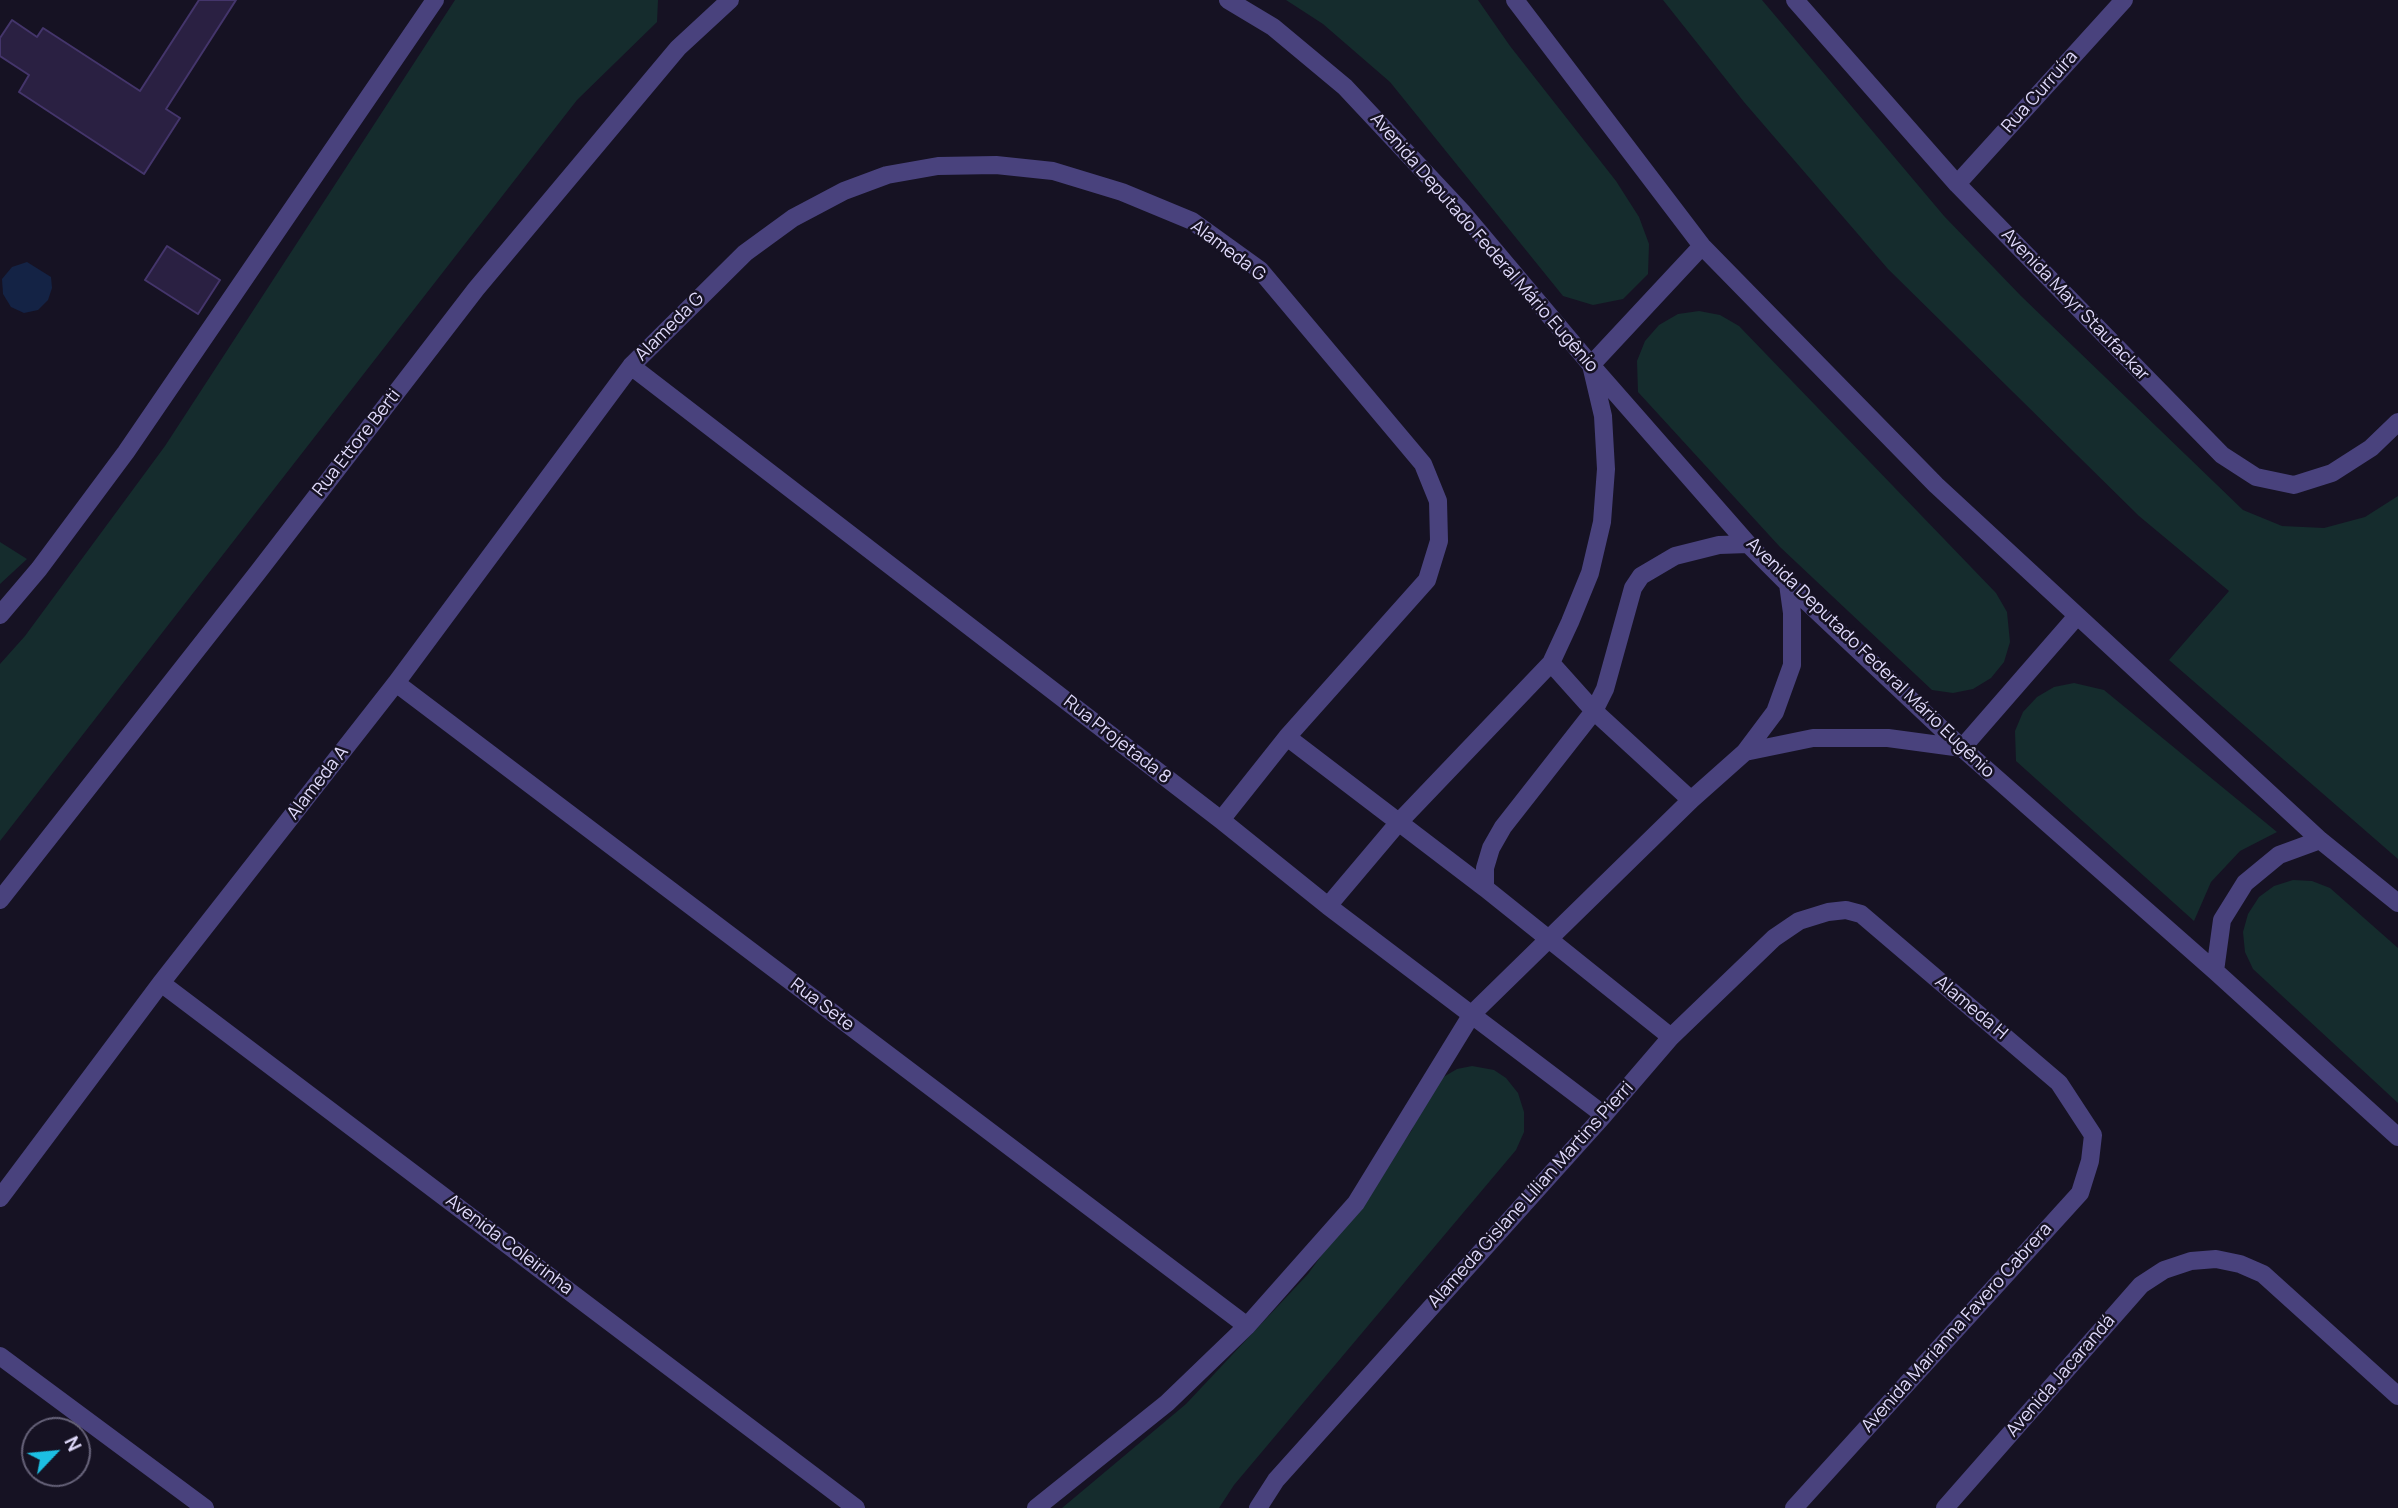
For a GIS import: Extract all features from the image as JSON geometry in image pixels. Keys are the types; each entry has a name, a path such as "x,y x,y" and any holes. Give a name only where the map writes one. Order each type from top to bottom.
{"street":[{"path":"0,615 39,569 126,452 435,0"},
{"name":"Rua Ettore Berti","path":"0,900 476,289 678,48 730,0"},
{"name":"Avenida Deputado Federal Mário Eugênio","path":"1228,0 1273,27 1345,87 1463,213 1591,365 1748,544 1788,584 1962,748 2398,1137"},
{"path":"1515,0 1702,246 1936,485 2320,840 2398,903"},
{"name":"Avenida Mayr Staufackar","path":"1795,0 1957,184 2222,456 2256,477 2294,485 2332,473 2371,448 2398,422"},
{"name":"Rua Curruíra","path":"1957,184 2124,0"},
{"name":"Alameda G","path":"631,366 745,253 793,218 844,191 887,175 938,166 996,165 1053,171 1122,192 1192,222 1260,270 1423,464 1438,501 1439,541 1427,580 1287,737 1221,820"},
{"path":"1328,906 1399,822 1550,663 1590,573 1602,522 1606,469 1603,429 1591,365 1702,246"},
{"name":"Alameda A","path":"0,1198 161,983 396,683 631,366"},
{"name":"Rua Projetada 8","path":"631,366 1221,820 1328,906 1604,1115"},
{"path":"1485,888 1485,868 1490,848 1503,827 1594,711 1605,689 1633,588 1641,576 1675,556 1719,545 1748,544"},
{"path":"1036,1508 1167,1403 1247,1326 1356,1203 1472,1014 1690,800 1745,752 1775,712 1792,665 1792,613 1788,584"},
{"path":"1745,752 1813,738 1888,738 1962,748 2077,616"},
{"path":"1550,663 1594,711 1690,800"},
{"name":"Rua Sete","path":"396,683 1247,1326"},
{"path":"1287,737 1485,888 1671,1037"},
{"path":"2215,971 2222,920 2245,883 2278,855 2320,840"},
{"name":"Alameda H","path":"1828,912 1846,910 1861,914 2059,1083 2093,1135"},
{"name":"Alameda Gislane Lílian Martins Pierri","path":"1258,1508 1276,1480 1671,1037 1774,939 1798,921 1828,912"},
{"name":"Avenida Coleirinha","path":"161,983 856,1508"},
{"name":"Avenida Marianna Favero Cabrera","path":"1794,1508 2080,1193 2090,1161 2093,1135"},
{"name":"Avenida Jacarandá","path":"1945,1508 2141,1285 2164,1270 2191,1261 2216,1259 2240,1264 2263,1274 2398,1396"},
{"path":"0,1356 205,1508"}],"green space":[{"path":"455,0 658,0 657,22 577,100 0,841 0,664 25,636 165,446"},
{"path":"1286,0 1478,0 1510,46 1616,181 1639,217 1649,244 1648,274 1623,299 1593,305 1563,296 1390,82 1323,24"},
{"path":"1663,0 1762,0 1944,216 2021,296 2243,510 2282,526 2324,528 2365,517 2398,496 2398,859 2169,660 2229,591 2139,516 1888,269 1744,102"},
{"path":"1699,311 1720,315 1739,326 1996,593 2007,612 2010,642 2004,662 1991,678 1973,689 1953,693 1932,690 1780,547 1638,392 1637,361 1645,341 1659,325 1678,314"},
{"path":"0,542 27,559 0,584"},
{"path":"2074,683 2104,690 2277,832 2240,851 2211,882 2194,921 2016,761 2015,731 2023,712 2037,697 2054,687"},
{"path":"2293,880 2312,881 2330,888 2398,948 2398,1103 2253,969 2245,952 2243,932 2248,914 2259,897 2274,886"},
{"path":"1472,1066 1494,1070 1506,1078 1518,1093 1524,1112 1524,1132 1516,1150 1234,1485 1219,1508 1062,1508 1186,1404 1308,1274 1412,1130 1419,1107 1440,1079 1457,1069"}],"water":[{"path":"27,262 51,277 52,288 48,300 38,310 24,313 11,307 3,294 2,279 12,267"}],"building":[{"path":"199,0 236,0 166,109 180,118 144,174 19,92 29,75 0,56 0,38 12,20 37,37 43,28 140,91"},
{"path":"167,246 220,280 198,314 145,280"}]}
